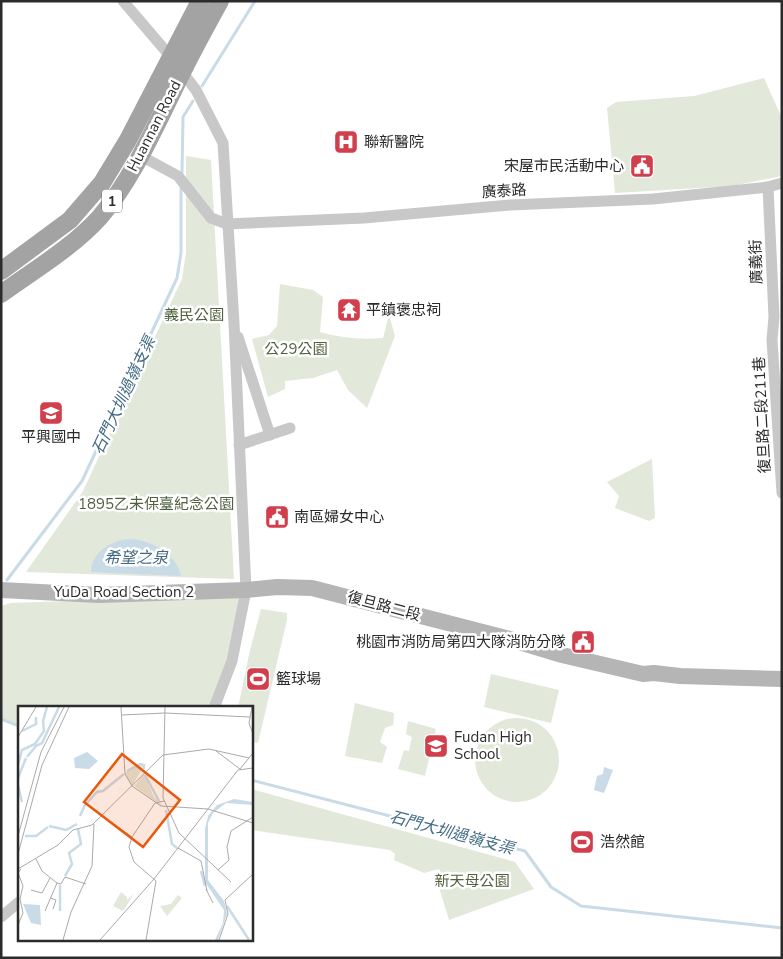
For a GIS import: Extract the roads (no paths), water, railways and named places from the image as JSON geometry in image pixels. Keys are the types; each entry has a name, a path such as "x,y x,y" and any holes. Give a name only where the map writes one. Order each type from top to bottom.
{"main road":[{"name":"Huannan Road","path":"1,271 70,220 97,188 128,140 200,1"},
{"name":"Huannan Road","path":"1,294 68,246 99,218 122,189 141,156 182,72 220,1"}],"street":[{"path":"123,1 196,90 223,143 234,324 246,590 232,661 215,706"},
{"path":"141,156 178,176 211,218 227,224"},
{"name":"廣泰路","path":"227,224 364,218 510,205 653,199 782,184"},
{"name":"廣義街","path":"768,187 774,317 772,336"},
{"path":"234,324 270,434"},
{"name":"復旦路二段211巷","path":"772,336 782,493"},
{"path":"239,445 290,428"},
{"name":"復旦路二段","path":"246,590 277,587 312,588 506,638 562,655 643,674 782,679"},
{"name":"YuDa Road Section 2","path":"1,590 99,595 246,590"},
{"path":"1,917 18,903"}],"water":[{"name":"希望之泉","path":"131,539 155,546 169,555 181,576 91,572 95,558 104,548 117,541"},
{"path":"604,767 613,770 604,793 594,790 597,776 603,774"}],"waterway":[{"name":"石門大圳過嶺支渠","path":"202,86 255,1"},
{"name":"石門大圳過嶺支渠","path":"182,173 183,117 193,101"},
{"name":"石門大圳過嶺支渠","path":"7,580 82,481 177,278 181,253 181,188"},
{"name":"石門大圳過嶺支渠","path":"1,719 18,726"},
{"name":"石門大圳過嶺支渠","path":"252,780 525,851 551,887 581,906 782,928"}],"place":[{"name":"聯新醫院","path":"346,142"},
{"name":"宋屋市民活動中心","path":"642,166"},
{"name":"平鎮褒忠祠","path":"349,310"},
{"name":"平興國中","path":"51,413"},
{"name":"南區婦女中心","path":"277,517"},
{"name":"桃園市消防局第四大隊消防分隊","path":"583,642"},
{"name":"籃球場","path":"258,679"},
{"name":"Fudan High School","path":"436,746"},
{"name":"浩然館","path":"582,842"}],"park label":[{"name":"義民公園","path":"194,315"},
{"name":"公29公園","path":"296,349"},
{"name":"1895乙未保臺紀念公園","path":"156,504"},
{"name":"新天母公園","path":"472,881"}]}
